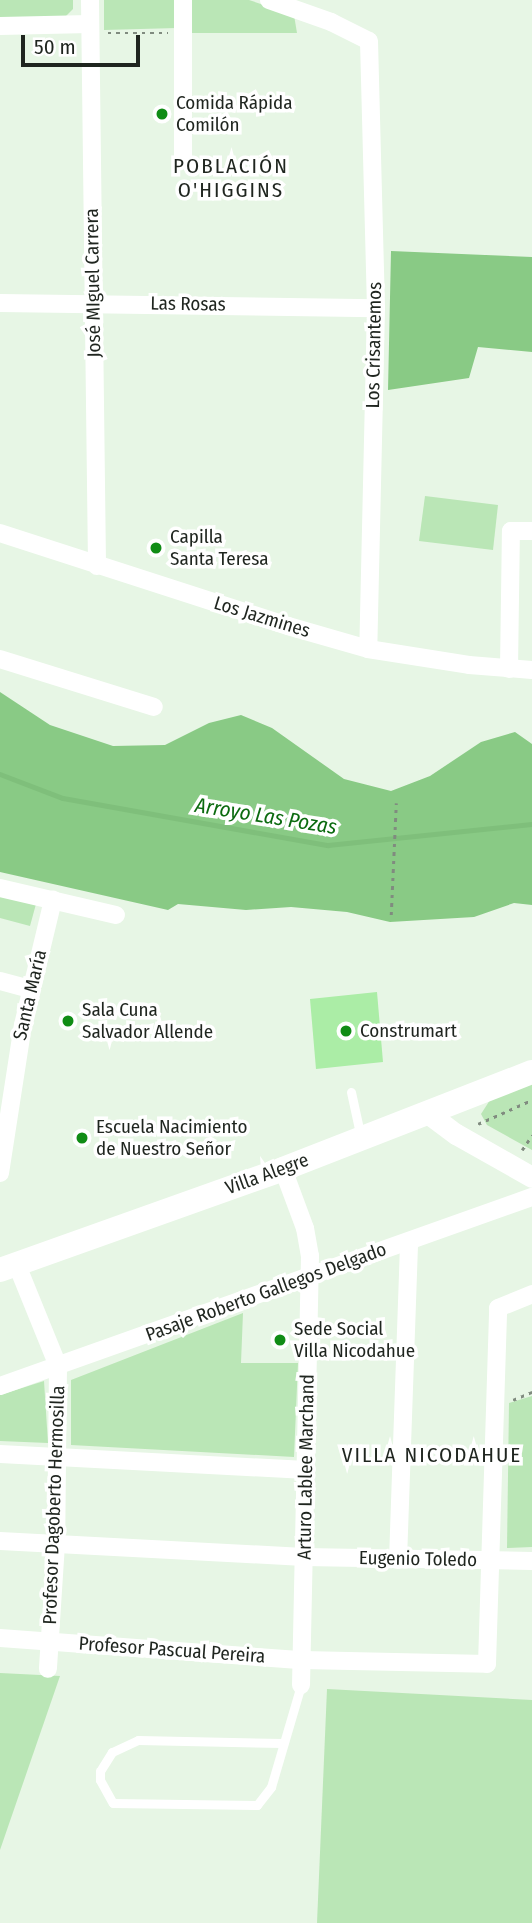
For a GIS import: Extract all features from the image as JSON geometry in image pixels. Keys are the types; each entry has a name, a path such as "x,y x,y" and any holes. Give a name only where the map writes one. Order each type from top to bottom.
{"main road":[{"name":"Villa Alegre","path":"9,1267 362,1140 532,1072"}],"street":[{"name":"José MIguel Carrera","path":"90,0 97,566"},
{"path":"183,0 183,160"},
{"name":"Los Crisantemos","path":"269,0 331,22 369,41 376,308 368,649"},
{"path":"0,26 91,28"},
{"name":"Las Rosas","path":"0,303 93,302 376,308"},
{"path":"509,669 511,531 532,531"},
{"name":"Los Jazmines","path":"0,533 97,566 368,649 532,670"},
{"path":"0,659 154,707"},
{"path":"0,888 116,915"},
{"name":"Santa María","path":"1,1165 8,1056 30,989 53,900"},
{"path":"0,981 30,989"},
{"path":"429,1114 456,1134 532,1177"},
{"name":"Arturo Lablee Marchand","path":"283,1169 305,1228 310,1256 301,1685"},
{"name":"Pasaje Roberto Gallegos Delgado","path":"0,1386 532,1197"},
{"path":"398,1560 409,1242"},
{"name":"Profesor Dagoberto Hermosilla","path":"9,1267 58,1366 56,1544 48,1669"},
{"path":"491,1560 498,1308 532,1294"},
{"path":"0,1454 307,1470"},
{"name":"Eugenio Toledo","path":"0,1541 304,1557 532,1561"},
{"name":"Profesor Pascual Pereira","path":"0,1638 302,1660 487,1664 491,1560"}],"lane":[{"path":"351,1092 362,1140"},
{"path":"282,1743 138,1741 112,1752 100,1771 100,1780 113,1803 257,1805 271,1787 301,1685"}],"path":[{"path":"91,28 183,33"},
{"path":"391,915 396,803"},
{"path":"456,1134 532,1100"},
{"path":"495,1407 532,1392"}],"green space":[{"path":"0,0 73,0 73,9 63,19 0,21"},
{"path":"104,0 177,0 177,28 104,30"},
{"path":"191,0 249,0 294,15 297,33 191,33"},
{"path":"391,251 532,257 532,352 478,347 469,378 388,390"},
{"path":"425,496 498,505 493,550 419,541"},
{"path":"0,692 50,725 113,746 165,745 209,723 241,715 272,728 344,779 391,791 430,776 481,742 515,732 532,744 532,905 514,903 474,917 390,922 347,912 291,907 246,910 178,904 168,910 0,872"},
{"path":"0,895 36,904 30,926 0,918"},
{"path":"532,1083 532,1150 487,1125 481,1114 490,1100"},
{"path":"243,1313 241,1363 298,1363 294,1457 71,1445 71,1380"},
{"path":"44,1381 48,1443 0,1441 0,1395"},
{"path":"532,1396 532,1547 507,1548 509,1403"},
{"path":"0,1673 60,1676 0,1850"},
{"path":"327,1689 532,1700 532,1923 317,1923"}],"building":[{"name":"Construmart","path":"377,992 383,1062 316,1069 310,999"}],"waterway":[{"name":"Arroyo Las Pozas","path":"0,774 63,798 328,845 532,824"}],"place":[{"name":"Comida Rápida Comilón","path":"162,114"},
{"name":"Capilla Santa Teresa","path":"156,548"},
{"name":"Sala Cuna Salvador Allende","path":"68,1021"},
{"name":"Construmart","path":"346,1031"},
{"name":"Escuela Nacimiento de Nuestro Señor","path":"82,1138"},
{"name":"Sede Social Villa Nicodahue","path":"280,1340"}],"district":[{"name":"POBLACIÓN O'HIGGINS","path":"231,178"},
{"name":"VILLA NICODAHUE","path":"432,1455"}]}
